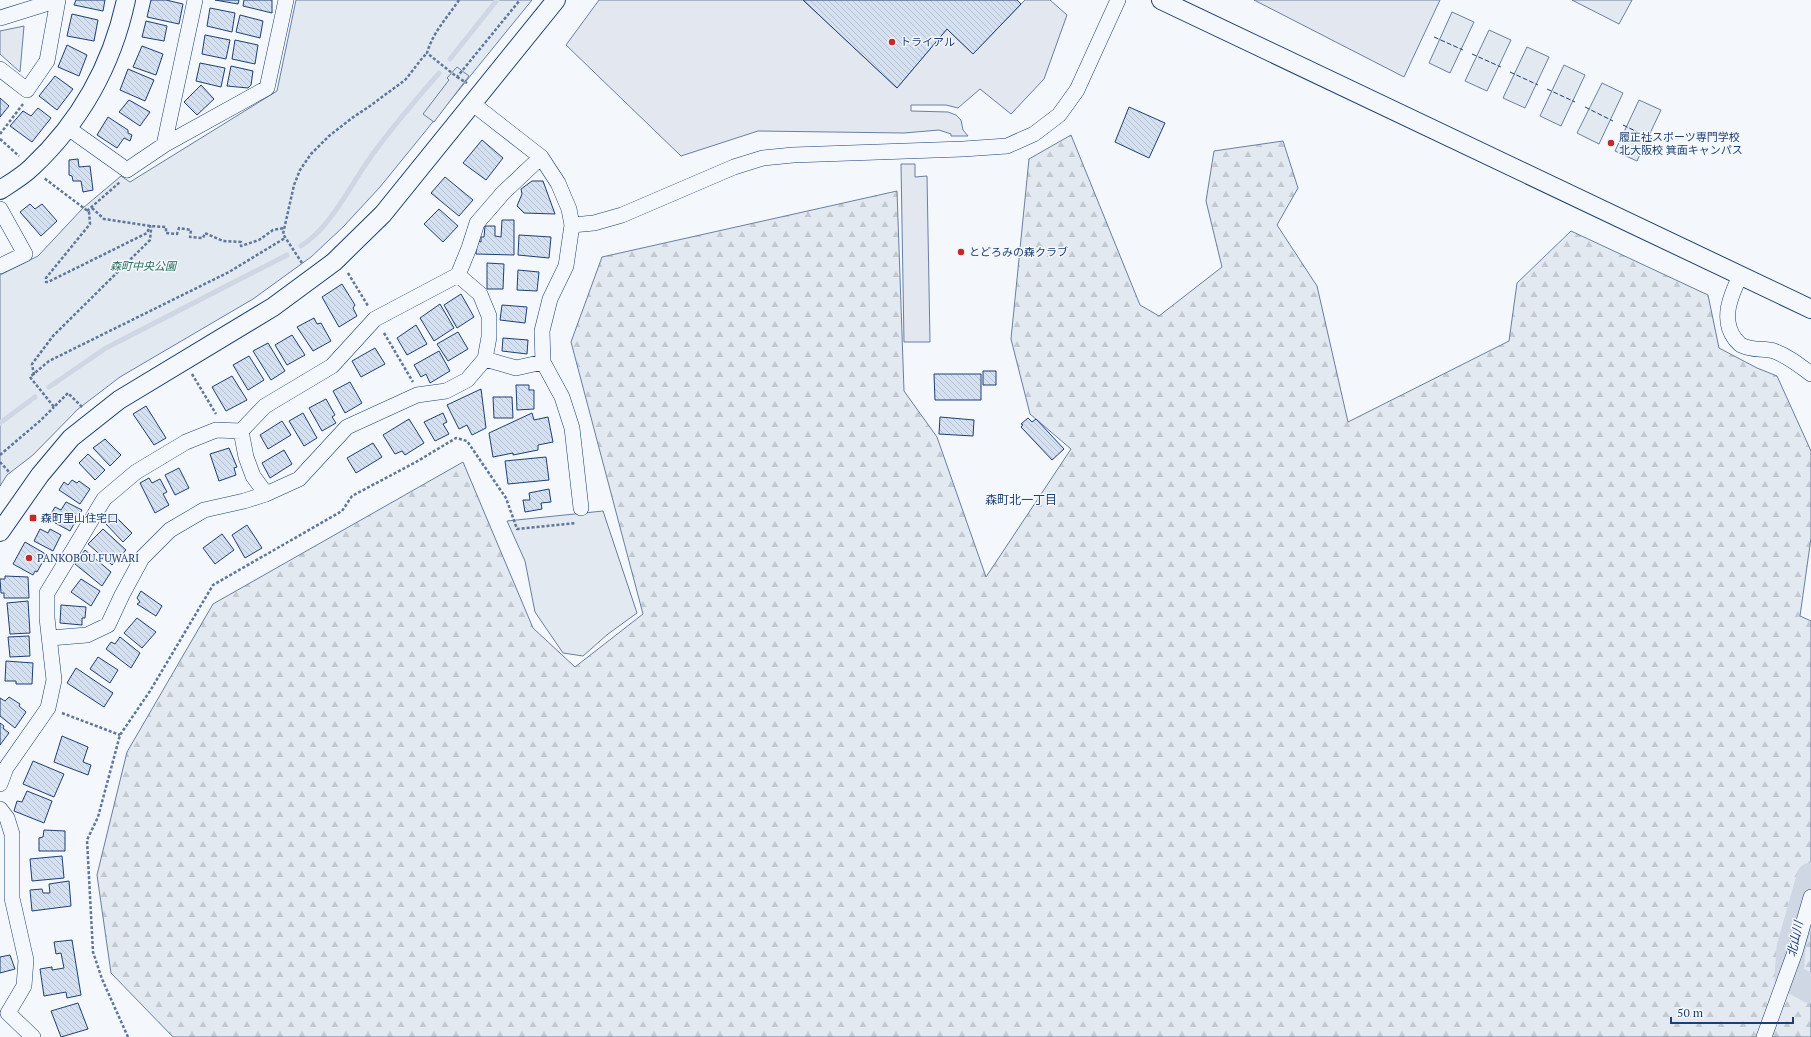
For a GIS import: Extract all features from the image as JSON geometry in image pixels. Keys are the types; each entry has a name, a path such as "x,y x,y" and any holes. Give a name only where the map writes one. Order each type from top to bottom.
{"street":[{"path":"0,18 58,0 47,61 27,90 0,69"},
{"path":"0,190 32,168 68,128 87,100 112,51 126,0"},
{"path":"164,145 195,0"},
{"path":"68,128 127,170 164,145 267,88 286,0"},
{"path":"0,532 40,475 71,438 119,400 273,307 334,262 383,214 556,0"},
{"path":"572,225 594,223 622,215 734,167 764,158 793,155 1007,146 1034,134 1059,115 1077,90 1118,0"},
{"path":"1161,0 1811,309"},
{"path":"473,104 541,157 558,183 569,209 572,225 566,266 550,300 542,331 543,362 562,397 572,428 581,508"},
{"path":"0,784 6,768 24,744 48,707 54,680 47,618 47,593 104,499 136,472 186,442 216,430 241,431 265,406 332,366 375,319 458,275 477,223 503,193 541,157"},
{"path":"0,209 25,254 0,266"},
{"path":"50,638 87,635 108,625 142,558 170,530 204,510 244,501 266,494 299,478 347,427 417,395 446,391 467,380 485,359 489,337 489,316 480,294 458,275"},
{"path":"1740,276 1731,295 1727,314 1730,332 1740,345 1756,350 1773,350 1787,357 1811,374"},
{"path":"485,359 516,368 543,362"},
{"path":"241,431 246,457 253,476 266,494"},
{"path":"0,809 7,818 12,834 12,898 26,960 24,986 4,1010 33,1037"},
{"path":"1764,1037 1795,952 1811,897"}],"path":[{"path":"302,263 282,234 294,185 300,170 311,154 329,136 405,80 427,53 439,26 459,0"},
{"path":"457,77 520,0"},
{"path":"427,53 470,86"},
{"path":"0,134 25,101 27,90"},
{"path":"0,139 32,168 88,211 90,224 46,278 46,282 147,233 150,226"},
{"path":"88,211 125,178"},
{"path":"92,208 104,219 166,227 166,233 177,234 179,228 191,230 190,237 203,238 205,233 222,241 241,242 241,246 259,240 273,230 284,228"},
{"path":"34,375 32,364 53,336 150,240 150,226"},
{"path":"54,406 30,377 49,360 229,272 285,238"},
{"path":"190,371 225,430"},
{"path":"0,455 41,420 68,393 82,407"},
{"path":"128,1037 102,979 93,952 87,840 98,817 120,735 154,684 213,585 342,511 352,496 416,462 456,438 467,441 502,492 506,498 517,529 583,522 581,508"},
{"path":"0,462 10,473"},
{"path":"48,707 120,735"}],"green space":[{"name":"森町中央公園","path":"296,0 532,0 380,187 343,227 311,257 253,299 120,377 78,409 33,455 7,475 0,486 0,275 38,256 83,208 121,176 130,182 277,91"},
{"path":"1572,0 1632,0 1619,24"},
{"path":"1452,12 1474,22 1450,73 1429,63"},
{"path":"1489,30 1511,40 1487,91 1465,81"},
{"path":"1527,47 1549,57 1525,108 1503,98"},
{"path":"1564,65 1585,75 1561,126 1540,116"},
{"path":"1602,83 1623,93 1599,144 1577,133"},
{"path":"1639,100 1661,110 1637,161 1615,151"},
{"path":"1071,135 1140,305 1159,316 1222,267 1206,201 1214,151 1283,141 1298,188 1277,225 1317,286 1348,422 1509,341 1517,283 1571,231 1708,295 1719,348 1757,368 1777,376 1811,451 1811,538 1800,616 1811,621 1811,1037 173,1037 111,973 97,875 127,752 213,604 463,462 533,628 575,667 643,614 571,342 602,257 897,191 904,391 937,437 986,577 1071,449 1030,414 1011,339 1029,159"},
{"path":"603,511 637,613 608,634 583,656 563,653 535,612 525,561 507,521"}],"shaded area":[{"path":"599,0 803,0 897,88 947,29 973,54 1025,0 1050,0 1067,15 1044,79 1011,114 980,89 958,108 946,105 911,105 911,111 948,112 956,115 961,120 963,130 968,136 951,136 951,134 939,130 904,133 758,131 681,156 566,45"},
{"path":"1254,0 1440,0 1404,77"},
{"path":"24,26 20,72 0,54 0,31"},
{"path":"457,67 469,76 434,122 423,114 449,80 447,78"},
{"path":"901,164 915,164 915,177 927,176 930,342 904,342"}],"building":[{"path":"76,0 105,0 103,11 74,5"},
{"path":"151,0 166,0 183,4 179,24 147,17"},
{"path":"215,0 239,0 238,4"},
{"path":"244,0 272,0 272,13 243,6"},
{"name":"トライアル","path":"803,0 1017,0 1021,4 973,54 947,29 897,88"},
{"path":"210,8 235,13 232,32 207,26"},
{"path":"72,14 98,20 94,41 67,36"},
{"path":"240,15 263,21 260,38 236,32"},
{"path":"146,21 167,26 164,41 142,37"},
{"path":"205,35 230,40 226,59 202,54"},
{"path":"235,40 258,45 255,64 232,59"},
{"path":"67,45 87,55 79,76 58,67"},
{"path":"142,46 163,54 156,75 133,67"},
{"path":"200,63 225,68 221,87 196,81"},
{"path":"231,66 253,71 251,85 248,88 227,86"},
{"path":"128,69 154,80 145,101 120,90"},
{"path":"55,76 73,89 57,110 39,96"},
{"path":"201,85 214,99 197,115 184,102"},
{"path":"0,98 9,106 0,117"},
{"path":"129,100 150,112 140,126 119,112"},
{"path":"1129,107 1165,123 1149,158 1115,142"},
{"path":"38,108 51,118 32,142 10,126 23,111 31,116"},
{"path":"108,117 128,130 128,133 132,135 130,141 124,138 117,148 97,135"},
{"path":"482,140 503,158 486,180 463,163"},
{"path":"78,159 79,167 90,166 93,190 83,192 81,181 73,181 72,176 69,175 69,160"},
{"path":"445,177 473,200 459,216 431,193"},
{"path":"532,181 543,181 555,214 524,213 517,206 522,194 521,189"},
{"path":"30,204 35,209 42,204 57,221 41,236 20,212"},
{"path":"439,209 458,226 443,242 424,224"},
{"path":"502,220 514,220 514,255 476,254 477,241 481,242 481,237 484,237 485,226 495,226 495,236 501,237"},
{"path":"519,235 551,237 549,258 518,255"},
{"path":"487,263 504,264 503,289 487,289"},
{"path":"518,270 539,272 537,291 517,290"},
{"path":"342,284 355,305 353,308 357,316 339,327 322,297"},
{"path":"461,294 474,317 457,328 444,305"},
{"path":"440,304 454,328 434,341 420,318"},
{"path":"502,305 527,307 525,323 500,320"},
{"path":"314,318 317,324 321,323 331,341 313,351 297,327"},
{"path":"416,325 427,344 407,355 397,338"},
{"path":"458,332 468,349 448,361 437,344"},
{"path":"292,335 305,355 287,365 275,345"},
{"path":"503,338 528,340 527,354 502,351"},
{"path":"268,343 285,371 271,380 253,351"},
{"path":"375,348 385,364 361,377 352,361"},
{"path":"439,351 450,371 430,383 426,374 421,377 414,365"},
{"path":"249,356 264,380 248,390 233,365"},
{"path":"983,371 996,371 996,385 983,385"},
{"path":"934,374 981,374 981,400 935,400"},
{"path":"232,376 247,400 226,411 212,387"},
{"path":"350,382 362,403 345,413 333,391"},
{"path":"516,385 529,385 529,390 534,390 534,409 517,410"},
{"path":"481,389 486,428 472,435 467,425 459,429 447,405"},
{"path":"493,397 512,397 513,418 494,418"},
{"path":"326,399 335,415 332,417 336,423 322,431 309,408"},
{"path":"146,406 166,438 154,445 133,414"},
{"path":"303,413 317,438 304,446 289,421"},
{"path":"443,413 447,422 443,424 449,434 435,441 424,422"},
{"path":"532,413 534,420 548,417 553,442 538,445 538,450 493,457 489,433"},
{"path":"940,417 974,420 973,436 939,434"},
{"path":"1028,418 1032,422 1036,419 1064,449 1052,460 1021,427 1023,425 1021,424"},
{"path":"409,419 424,443 405,455 402,451 395,454 383,435"},
{"path":"282,421 291,435 268,449 260,435"},
{"path":"105,439 121,455 110,466 93,448"},
{"path":"373,443 382,457 356,473 347,458"},
{"path":"229,448 237,467 234,468 236,475 219,481 210,454"},
{"path":"284,450 292,464 270,478 262,463"},
{"path":"88,454 105,470 95,480 79,463"},
{"path":"546,457 549,480 508,484 505,461"},
{"path":"179,468 189,488 175,495 165,475"},
{"path":"149,478 152,483 160,479 167,492 163,494 169,505 155,513 140,483"},
{"path":"72,480 77,483 79,481 90,489 80,504 59,490 64,482 68,485"},
{"path":"549,489 551,502 541,503 542,509 525,512 523,500 530,500 529,493"},
{"path":"66,502 82,510 70,531 48,519 55,507 61,510"},
{"path":"113,514 132,533 123,542 105,523"},
{"path":"247,525 262,548 245,558 232,535"},
{"path":"40,529 48,533 50,529 61,535 53,551 34,541"},
{"path":"103,529 126,550 112,565 88,544"},
{"path":"222,534 234,550 215,564 203,548"},
{"path":"25,542 44,553 46,556 37,572 35,571 33,575 13,564"},
{"path":"85,550 111,572 102,586 75,564"},
{"path":"5,576 28,577 29,598 4,598 4,593 1,593 0,579 5,579"},
{"path":"81,579 100,591 91,606 71,592"},
{"path":"141,591 162,606 156,616 137,604 140,602 137,598"},
{"path":"28,601 30,633 10,634 7,603"},
{"path":"61,605 86,607 85,618 82,618 82,625 60,623"},
{"path":"137,618 156,632 142,648 124,633"},
{"path":"29,636 30,656 10,657 8,637"},
{"path":"120,637 140,653 131,668 106,649 111,642 115,644"},
{"path":"98,657 118,670 110,683 90,669"},
{"path":"6,661 33,663 32,684 16,684 16,681 5,681"},
{"path":"76,668 113,693 104,707 67,683"},
{"path":"9,697 20,704 19,706 26,712 15,728 0,716 0,698 5,701"},
{"path":"0,723 9,733 0,745"},
{"path":"62,736 88,747 83,762 91,765 88,775 54,762"},
{"path":"33,761 64,774 54,797 23,784"},
{"path":"27,791 52,801 44,823 14,811 17,801 22,802"},
{"path":"44,830 65,831 65,851 39,851 39,838 43,837"},
{"path":"62,856 64,878 32,881 30,859"},
{"path":"69,881 71,906 32,911 30,890 42,889 43,893 50,893 49,884"},
{"path":"72,940 81,995 67,998 66,992 44,996 40,969 52,967 52,970 64,968 61,953 56,954 54,942"},
{"path":"10,955 15,969 0,973 0,957"},
{"path":"78,1003 88,1029 61,1037 51,1011"}],"waterway":[{"path":"450,59 497,0"},
{"path":"301,246 312,238 331,217 378,147 439,73"},
{"path":"49,387 106,348 287,255"},
{"path":"0,423 35,397"},
{"name":"北山川","path":"1811,877 1791,948 1789,977 1811,989"}],"fence":[{"path":"1434,37 1463,50"},
{"path":"1472,54 1501,67"},
{"path":"1510,72 1538,85"},
{"path":"1547,89 1575,102"},
{"path":"1585,107 1613,121"},
{"path":"1623,125 1652,139"}],"place":[{"name":"トライアル","path":"892,42"},
{"name":"履正社スポーツ専門学校 北大阪校 箕面キャンパス","path":"1611,143"},
{"name":"とどろみの森クラブ","path":"961,252"},
{"name":"森町里山住宅口","path":"33,518"},
{"name":"PANKOBOU FUWARI","path":"29,558"}],"district":[{"name":"森町北一丁目","path":"1021,500"}]}
